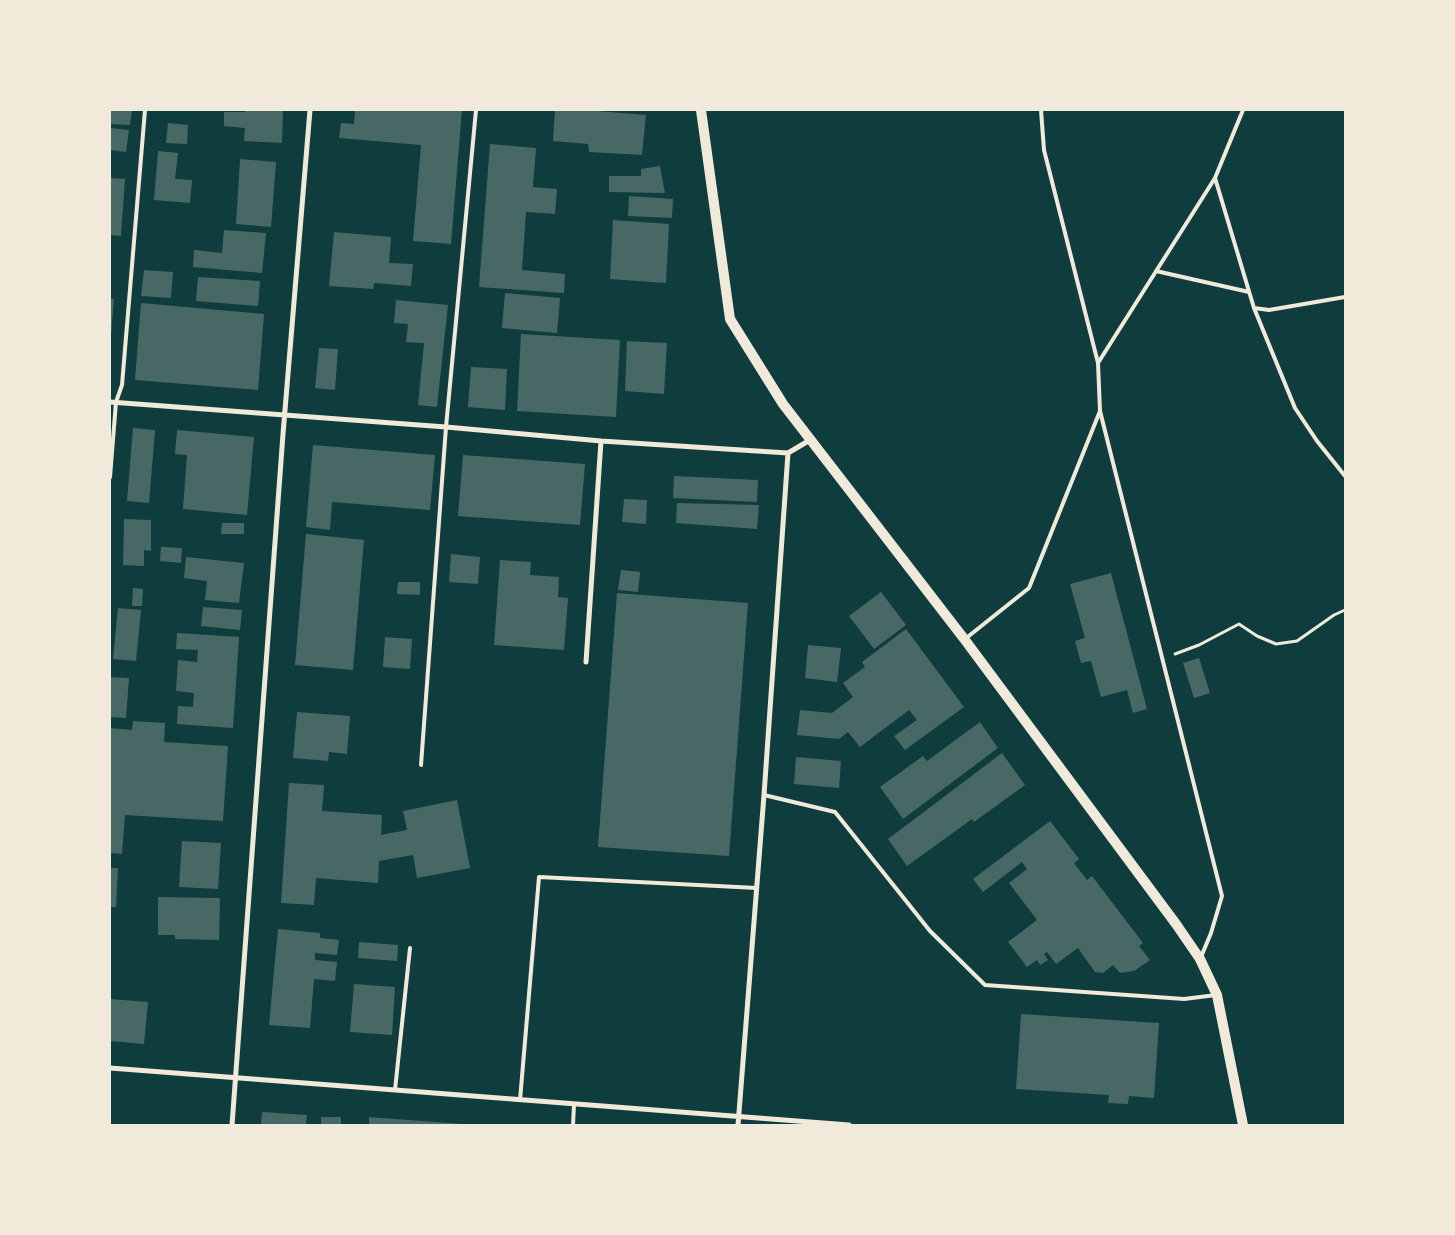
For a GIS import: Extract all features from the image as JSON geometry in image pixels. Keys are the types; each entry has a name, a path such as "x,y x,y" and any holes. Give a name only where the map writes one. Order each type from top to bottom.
{"main road":[{"path":"701,110 730,319 783,404 965,640 1200,959 1217,995 1243,1125"}],"street":[{"path":"232,1125 234,1078 310,110"},
{"path":"110,402 446,427 601,442 788,453 810,440"},
{"path":"586,662 601,442"},
{"path":"738,1125 788,453"},
{"path":"110,1068 849,1125"}],"lane":[{"path":"110,477 116,402 122,385 145,110"},
{"path":"421,765 446,427 476,110"},
{"path":"1041,110 1044,150 1098,363 1100,411 1222,896 1212,933 1200,959"},
{"path":"1098,363 1215,178 1243,110"},
{"path":"1215,178 1248,292 1295,408 1317,441 1345,476"},
{"path":"1156,271 1248,292"},
{"path":"1254,308 1269,310 1345,296"},
{"path":"965,640 1029,588 1100,411"},
{"path":"764,795 835,812 930,931 985,985 1184,999 1217,995"},
{"path":"520,1100 539,877 757,888"},
{"path":"395,1090 410,948"},
{"path":"573,1125 574,1105"}],"path":[{"path":"1162,659 1199,645 1239,624 1257,636 1276,644 1297,641 1334,615 1345,610"}],"building":[{"path":"110,110 132,110 130,125 110,124"},
{"path":"245,110 283,110 282,143 244,141 245,128 224,126 224,112 245,112"},
{"path":"355,110 462,110 451,244 413,241 421,145 339,138 341,123 354,124"},
{"path":"555,110 585,110 646,115 642,155 589,152 588,144 553,141"},
{"path":"168,123 188,125 187,144 166,143"},
{"path":"110,128 129,130 126,152 110,150"},
{"path":"490,144 536,148 533,187 557,189 555,214 526,212 522,270 565,274 564,293 479,287"},
{"path":"158,151 178,153 175,179 192,180 190,203 154,200"},
{"path":"240,159 276,162 271,227 236,224"},
{"path":"660,166 665,193 609,192 609,176 641,176 641,169"},
{"path":"110,178 125,179 121,236 110,235"},
{"path":"629,196 673,199 672,218 628,216"},
{"path":"613,220 669,224 666,283 610,279"},
{"path":"224,230 266,233 262,273 193,267 194,250 222,253"},
{"path":"334,232 391,237 389,263 413,264 411,286 374,283 373,289 329,286"},
{"path":"144,270 173,272 171,298 141,296"},
{"path":"198,277 260,281 258,306 196,301"},
{"path":"505,293 560,298 557,333 502,328"},
{"path":"110,299 114,299 111,335 110,335"},
{"path":"396,300 448,305 437,407 418,405 424,343 406,342 408,324 394,323"},
{"path":"141,303 264,314 258,390 135,380"},
{"path":"521,334 620,340 616,417 517,411"},
{"path":"627,341 667,343 664,394 625,391"},
{"path":"319,348 338,349 335,390 315,388"},
{"path":"471,367 507,369 505,410 468,407"},
{"path":"133,428 155,430 149,503 127,501"},
{"path":"177,430 254,437 247,515 183,509 187,455 175,454"},
{"path":"313,445 435,455 430,510 332,502 330,530 306,527"},
{"path":"463,455 585,464 580,525 458,516"},
{"path":"674,476 758,480 757,502 673,498"},
{"path":"624,499 647,500 646,524 622,522"},
{"path":"677,503 759,505 757,529 676,523"},
{"path":"124,519 151,520 151,551 144,550 144,566 123,565"},
{"path":"222,523 244,523 244,534 221,534"},
{"path":"306,534 364,540 353,670 295,665"},
{"path":"161,547 182,548 181,563 160,561"},
{"path":"451,554 480,557 478,584 449,582"},
{"path":"186,557 244,563 239,603 205,600 207,581 184,578"},
{"path":"500,560 531,562 530,575 559,577 558,597 568,598 564,650 494,645"},
{"path":"621,570 640,572 638,592 618,590"},
{"path":"1111,573 1147,709 1133,713 1127,690 1101,697 1091,661 1081,663 1075,641 1085,638 1070,584"},
{"path":"398,582 420,582 420,595 397,594"},
{"path":"133,588 143,589 142,606 132,606"},
{"path":"881,592 906,625 874,649 849,616"},
{"path":"617,593 748,603 729,856 598,847"},
{"path":"203,607 242,610 240,630 201,626"},
{"path":"118,608 141,610 136,661 113,659"},
{"path":"906,629 964,707 905,750 894,736 917,720 909,710 860,747 848,732 839,739 797,735 800,710 832,713 853,697 843,683 865,667 862,662"},
{"path":"177,633 239,637 233,728 177,724 178,706 193,707 194,693 176,691 178,660 197,662 198,650 176,649"},
{"path":"385,637 412,639 410,669 383,667"},
{"path":"808,645 841,648 837,682 805,678"},
{"path":"1199,658 1210,693 1194,698 1183,663"},
{"path":"110,677 129,678 126,718 110,717"},
{"path":"297,712 350,716 347,754 329,752 328,761 293,758"},
{"path":"133,721 165,723 164,742 228,746 223,821 125,815 122,854 110,853 110,728 132,730"},
{"path":"980,722 998,748 903,819 880,787 923,756 927,761"},
{"path":"1002,753 1025,785 974,822 972,819 907,866 888,839"},
{"path":"796,757 841,761 839,788 794,784"},
{"path":"289,783 324,785 322,811 382,815 381,835 407,830 403,811 457,800 470,868 417,878 413,855 379,861 378,883 316,878 314,905 281,903"},
{"path":"1050,821 1079,859 1074,863 1087,880 1092,876 1143,943 1139,946 1150,960 1134,971 1120,973 1113,965 1103,973 1095,972 1078,948 1056,964 1047,952 1044,954 1048,960 1040,965 1037,960 1027,967 1008,942 1037,920 1009,883 1027,869 1022,862 983,892 973,879"},
{"path":"182,841 221,843 218,889 179,887"},
{"path":"110,868 118,868 116,907 110,907"},
{"path":"158,897 220,898 219,940 175,939 175,935 158,935"},
{"path":"278,929 320,933 320,938 339,940 337,955 315,953 315,960 337,962 335,981 314,979 310,1028 269,1025"},
{"path":"359,942 398,945 397,961 358,958"},
{"path":"354,984 395,987 392,1035 350,1032"},
{"path":"110,999 148,1002 144,1044 110,1041"},
{"path":"1021,1014 1159,1023 1154,1098 1129,1096 1128,1104 1108,1103 1109,1095 1016,1089"},
{"path":"262,1112 307,1115 306,1125 261,1125"},
{"path":"321,1117 341,1117 341,1125 321,1125"},
{"path":"369,1117 462,1124 462,1125 369,1125"}]}
